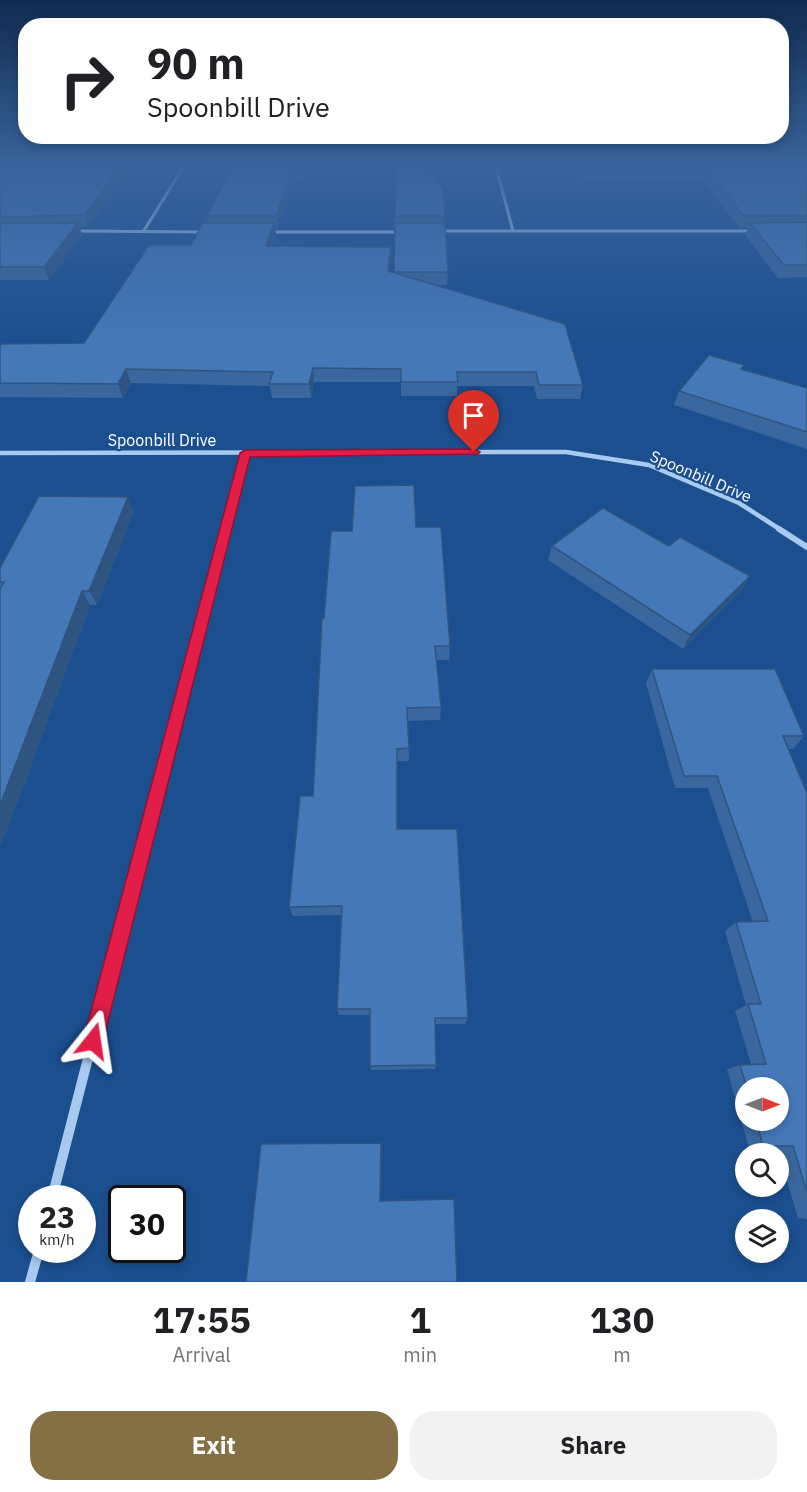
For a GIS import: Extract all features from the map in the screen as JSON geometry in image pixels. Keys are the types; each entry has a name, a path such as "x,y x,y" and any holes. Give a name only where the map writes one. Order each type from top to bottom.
{"street":[{"path":"142,232 148,223"},
{"path":"511,223 513,231"},
{"path":"71,231 213,232"},
{"path":"260,232 412,231"},
{"path":"436,231 753,231"},
{"name":"Spoonbill Drive","path":"0,453 566,452 649,465 738,503 807,547"},
{"path":"55,1185 245,453"},
{"path":"30,1282 35,1263"}],"building":[{"path":"0,223 78,223 44,267 0,267"},
{"path":"203,223 274,223 266,246 391,247 388,271 565,324 583,385 539,385 536,372 457,372 458,382 401,382 401,369 313,368 309,384 269,384 273,372 126,369 118,384 0,383 0,344 84,343 149,245 191,245"},
{"path":"395,223 445,223 448,272 394,272"},
{"path":"750,223 807,223 807,265 784,265"},
{"path":"709,355 744,365 741,369 807,388 807,432 679,391"},
{"path":"414,485 416,527 441,527 450,646 435,646 441,707 407,708 409,748 397,749 397,829 457,829 468,1018 435,1018 436,1065 370,1066 370,1009 337,1009 342,906 289,907 300,796 313,796 322,618 324,618 331,531 352,531 355,486"},
{"path":"39,496 128,497 89,591 82,591 0,805 0,589 4,582 0,582 0,568"},
{"path":"603,508 669,546 680,537 750,576 690,635 552,546"},
{"path":"652,669 775,669 804,736 783,736 807,793 807,1192 793,1146 789,1146 789,1143 762,1143 759,1131 789,1131 789,1077 744,1077 740,1065 766,1064 748,1004 761,1004 736,922 768,921 717,776 684,776"},
{"path":"381,1143 380,1201 454,1199 457,1282 246,1282 261,1144"}],"route":[{"path":"93,1041 245,453 474,452"}]}
